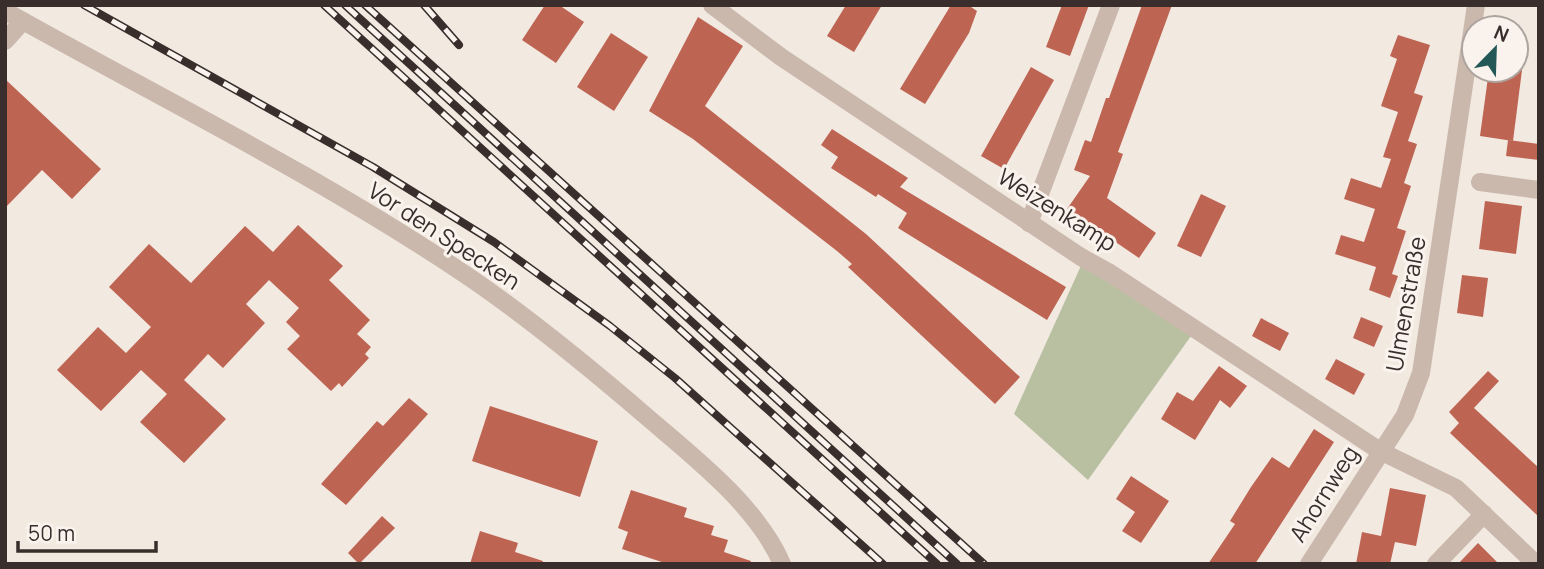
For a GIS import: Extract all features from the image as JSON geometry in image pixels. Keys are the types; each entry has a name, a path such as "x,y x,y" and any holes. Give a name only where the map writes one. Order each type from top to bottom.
{"street":[{"name":"Weizenkamp","path":"712,5 781,57 1029,223 1110,272 1380,451"},
{"path":"1029,223 1111,5"},
{"name":"Ulmenstraße","path":"1380,451 1405,415 1421,373 1476,5"},
{"name":"Vor den Specken","path":"5,11 197,115 410,239 481,285 593,369 674,440 752,515 771,538 782,564"},
{"path":"5,41 23,21"},
{"path":"1480,181 1539,190"},
{"path":"1380,451 1456,488 1536,564"},
{"name":"Ahornweg","path":"1309,564 1380,451"},
{"path":"1436,564 1484,514"}],"green space":[{"path":"1084,259 1191,336 1088,480 1014,414"}],"building":[{"path":"545,5 559,5 584,22 556,63 522,40"},
{"path":"846,5 882,5 854,52 827,36"},
{"path":"951,5 968,5 977,11 969,33 925,104 900,89"},
{"path":"1062,5 1089,5 1070,56 1046,47"},
{"path":"1142,5 1172,5 1118,152 1123,154 1107,198 1156,233 1139,258 1067,209 1090,176 1074,170 1085,140 1091,142"},
{"path":"698,17 743,46 705,106 866,234 1020,377 995,404 848,267 852,264 837,251 693,139 649,111"},
{"path":"611,33 648,57 614,111 577,87"},
{"path":"1398,35 1430,45 1414,93 1423,96 1408,141 1417,144 1404,183 1411,186 1397,228 1406,231 1392,274 1398,276 1390,298 1369,290 1376,267 1335,254 1341,235 1364,242 1375,209 1344,199 1351,178 1381,188 1391,159 1383,157 1398,112 1381,106 1397,59 1390,56"},
{"path":"1031,67 1054,80 1004,169 981,156"},
{"path":"5,79 101,169 72,199 42,170 5,208"},
{"path":"1487,84 1520,84 1513,141 1480,136"},
{"path":"832,129 908,178 900,187 1066,287 1047,320 898,228 907,213 831,168 838,157 821,145"},
{"path":"1508,140 1539,144 1539,160 1506,156"},
{"path":"1201,194 1226,206 1201,257 1177,246"},
{"path":"1485,201 1522,206 1516,254 1479,249"},
{"path":"298,225 343,266 329,280 370,320 357,334 371,347 365,354 369,358 342,387 339,383 331,391 287,349 300,336 286,322 299,308 269,280 246,304 265,323 223,368 208,354 184,380 226,419 184,463 140,422 167,394 141,370 101,411 57,370 98,327 126,353 151,327 109,287 149,244 191,283 245,226 273,252"},
{"path":"1462,275 1488,278 1483,317 1457,313"},
{"path":"1361,317 1383,326 1374,347 1353,338"},
{"path":"1261,318 1289,333 1280,351 1252,336"},
{"path":"1336,359 1365,374 1354,395 1325,379"},
{"path":"1219,366 1247,386 1230,408 1220,400 1195,440 1161,419 1177,392 1193,401"},
{"path":"1488,371 1499,381 1474,408 1539,468 1539,517 1450,433 1459,423 1449,412"},
{"path":"409,398 428,414 346,505 321,484 377,421 383,426"},
{"path":"490,406 598,441 580,497 472,461"},
{"path":"1314,429 1334,442 1255,564 1208,564 1235,524 1230,521 1272,457 1289,468"},
{"path":"1131,476 1169,501 1141,543 1122,531 1135,512 1116,499"},
{"path":"1390,488 1426,495 1416,546 1395,542 1390,564 1356,564 1362,532 1381,536"},
{"path":"631,490 687,508 684,517 714,526 711,535 728,540 724,552 751,561 750,564 668,564 622,549 628,532 618,528"},
{"path":"382,516 395,528 359,564 348,553"},
{"path":"480,531 518,543 515,552 543,561 542,564 470,564"},
{"path":"1478,543 1499,564 1458,564"}],"railway":[{"path":"84,5 373,167 494,242 610,326 675,378 883,564"},
{"path":"324,5 937,564"},
{"path":"345,5 957,564"},
{"path":"365,5 984,564"},
{"path":"424,5 459,45"}]}
